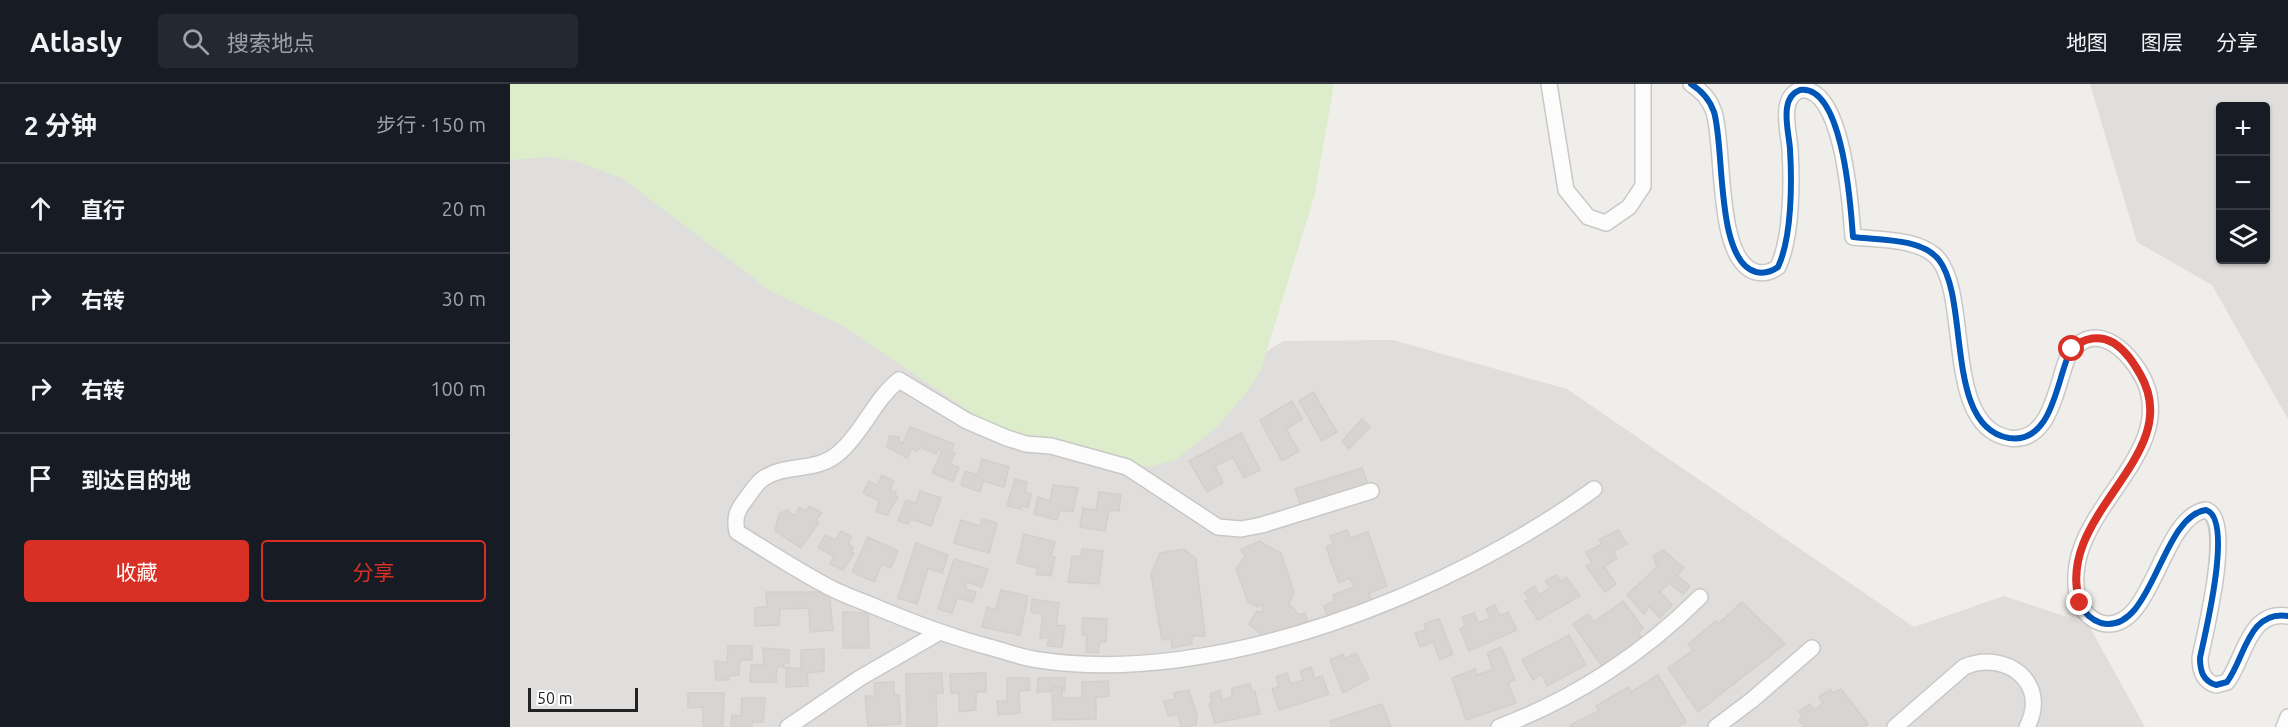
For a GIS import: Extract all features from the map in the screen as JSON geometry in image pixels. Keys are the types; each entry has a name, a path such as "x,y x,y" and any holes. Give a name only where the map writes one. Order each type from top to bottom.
{"street":[{"path":"1549,84 1566,190 1588,217 1606,224 1629,207 1643,186 1643,84"},
{"path":"1691,84 1703,93 1714,114 1730,239 1742,263 1760,273 1770,272 1778,267 1784,243 1791,178 1786,117 1789,102 1794,93 1804,89 1824,99 1833,115 1841,143 1853,237 1914,246 1939,260 1952,288 1958,346 1970,396 1983,421 1992,431 2002,436 2024,437 2042,427 2067,359 2080,342 2094,338 2108,340 2121,348 2134,363 2149,395 2148,428 2137,456 2100,508 2081,547 2076,589 2080,603 2088,616 2107,624 2126,618 2140,601 2183,525 2195,514 2206,510 2215,517 2220,537 2200,658 2205,679 2216,685 2227,682 2257,625 2274,616 2288,616"},
{"path":"1371,491 1262,525 1241,529 1218,527 1127,467 1051,446 1026,444 1007,438 967,421 899,380 885,391 862,427 841,452 817,466 787,470 763,478 736,511 735,523 737,532 827,586 938,633 1038,660 1161,664 1238,649 1314,628 1426,587 1480,561 1548,522 1594,489"},
{"path":"1499,727 1573,693 1677,620 1700,597"},
{"path":"788,727 860,678 938,633"},
{"path":"1716,727 1812,648"},
{"path":"1895,727 1964,667 1978,661 1992,660 2007,664 2019,672 2027,683 2032,697 2033,711 2027,727"},
{"path":"2284,727 2288,717"}],"shaded area":[{"path":"2090,84 2288,84 2288,419 2212,285 2137,242"},
{"path":"510,125 1216,383 1283,341 1393,340 1567,389 1914,627 2004,596 2088,624 2145,727 510,727"}],"green space":[{"path":"510,84 1334,84 1315,194 1261,369 1247,392 1216,428 1175,460 1153,466 1127,467 1055,453 985,422 843,326 772,292 622,178 575,161 547,157 510,160"}],"building":[{"path":"1313,392 1337,432 1322,441 1299,401"},
{"path":"1292,401 1302,419 1286,429 1299,451 1282,461 1260,420"},
{"path":"1362,419 1370,427 1349,449 1342,441"},
{"path":"910,427 954,444 951,451 955,453 950,464 959,468 953,481 932,473 942,451 938,449 936,454 920,447 917,451 912,449 907,458 887,447 889,436 900,437 898,441 903,443"},
{"path":"1241,433 1260,470 1244,478 1233,457 1215,466 1223,483 1207,492 1189,461"},
{"path":"982,459 1009,467 1004,487 983,481 980,492 961,485 965,471 978,475"},
{"path":"1362,468 1368,485 1301,506 1295,489"},
{"path":"882,475 894,481 890,490 896,492 895,496 898,497 887,515 876,512 879,501 863,493 869,481 877,486"},
{"path":"1015,479 1027,482 1025,492 1031,494 1028,508 1007,506"},
{"path":"1053,485 1078,488 1073,512 1060,510 1057,520 1034,514 1038,497 1050,501"},
{"path":"920,491 941,498 931,526 911,519 908,524 898,521 906,500 916,503"},
{"path":"1099,492 1121,495 1119,511 1109,510 1105,531 1080,527 1083,508 1096,510"},
{"path":"810,506 822,513 816,520 819,522 801,548 775,531 779,514 787,510 795,516 799,507 806,511"},
{"path":"982,519 997,523 989,553 954,543 961,520 980,526"},
{"path":"1347,530 1350,538 1368,532 1387,586 1369,593 1372,602 1328,618 1324,606 1334,601 1333,595 1354,587 1350,578 1339,583 1326,547 1333,544 1330,536"},
{"path":"1618,530 1627,544 1613,551 1617,558 1604,567 1616,584 1605,592 1586,566 1592,562 1586,552 1602,544 1599,540"},
{"path":"841,531 852,537 848,544 853,547 851,552 854,553 843,570 830,564 834,556 818,548 825,535 835,540"},
{"path":"1024,534 1055,542 1051,556 1055,557 1051,576 1036,574 1037,568 1017,563"},
{"path":"868,537 898,551 891,568 882,564 874,582 852,572"},
{"path":"1259,541 1281,553 1294,592 1289,604 1299,615 1305,613 1308,624 1262,639 1260,633 1249,624 1257,611 1263,613 1263,604 1258,607 1248,602 1236,569 1245,557 1241,550"},
{"path":"916,543 948,555 942,573 928,568 917,604 898,598"},
{"path":"1082,549 1103,551 1099,584 1068,582 1072,556 1081,557"},
{"path":"1184,549 1196,559 1205,636 1192,636 1192,644 1172,648 1171,638 1162,640 1151,574 1160,553"},
{"path":"1663,550 1684,568 1677,575 1690,586 1683,594 1669,583 1660,592 1672,605 1660,618 1649,606 1644,614 1627,595 1657,567 1653,556"},
{"path":"954,559 988,569 982,587 967,582 965,589 976,592 973,602 957,598 952,613 938,609"},
{"path":"1556,575 1561,581 1566,577 1580,596 1538,620 1525,601 1529,599 1524,593 1535,586 1539,595 1550,588 1545,581"},
{"path":"1001,590 1028,596 1020,635 982,627 987,607 996,610"},
{"path":"766,592 829,592 833,630 810,632 809,608 780,609 779,625 755,626 755,608 767,607"},
{"path":"1032,599 1059,603 1056,625 1065,626 1062,647 1047,646 1049,638 1040,638 1043,614 1031,612"},
{"path":"1623,601 1643,628 1638,633 1644,641 1604,669 1573,624 1588,614 1594,622"},
{"path":"1742,602 1785,644 1698,712 1668,668 1693,650 1688,644 1716,621 1718,624"},
{"path":"1495,605 1500,616 1508,612 1517,630 1469,651 1460,629 1465,626 1462,617 1474,613 1478,623 1490,618 1486,609"},
{"path":"843,612 868,613 869,648 843,648"},
{"path":"1083,618 1107,619 1106,642 1100,642 1098,653 1086,652 1087,636 1082,635"},
{"path":"1439,619 1453,654 1440,660 1433,642 1420,647 1415,633 1426,630 1424,624"},
{"path":"1569,635 1586,665 1547,686 1542,674 1533,680 1522,660"},
{"path":"728,646 752,646 752,660 740,660 739,675 729,676 729,680 716,680 715,661 727,663"},
{"path":"1501,647 1515,680 1508,683 1516,703 1466,720 1452,678 1475,669 1477,675 1493,670 1487,653"},
{"path":"763,648 789,650 789,663 784,663 784,667 777,667 776,682 750,682 751,665 764,665"},
{"path":"824,649 824,671 807,673 808,686 786,687 786,667 801,669 801,650"},
{"path":"1356,653 1369,679 1343,693 1330,660 1343,654 1345,659"},
{"path":"1311,667 1315,679 1322,676 1329,694 1279,710 1272,689 1279,686 1276,677 1287,673 1291,684 1303,680 1300,671"},
{"path":"942,673 943,693 936,693 937,726 907,727 906,674"},
{"path":"986,673 986,692 976,692 976,710 959,712 959,693 951,693 950,674"},
{"path":"1658,675 1686,722 1677,727 1571,727 1570,725 1599,711 1596,706 1628,687 1631,692"},
{"path":"1007,678 1029,678 1030,690 1019,691 1020,713 998,715 997,701 1007,701"},
{"path":"1038,678 1065,678 1065,691 1037,692"},
{"path":"1108,681 1109,696 1096,697 1096,719 1053,720 1052,687 1062,687 1062,698 1082,698 1082,682"},
{"path":"894,682 894,695 899,695 901,724 868,726 865,696 875,696 874,683"},
{"path":"1250,684 1252,692 1255,691 1260,714 1215,723 1209,704 1212,703 1210,694 1220,690 1222,700 1232,697 1232,688"},
{"path":"1830,689 1833,693 1841,689 1868,724 1863,727 1804,727 1799,720 1803,718 1799,712 1810,704 1814,710 1823,703 1819,697"},
{"path":"1189,690 1197,715 1196,725 1181,727 1178,714 1168,716 1164,701 1175,699 1174,693"},
{"path":"688,693 724,693 723,727 703,727 703,707 688,708"},
{"path":"742,698 765,698 763,722 752,722 752,727 731,727 732,715 741,716"},
{"path":"1382,704 1391,727 1332,727 1330,721"}],"cycle path":[{"path":"1691,84 1705,96 1714,112 1724,201 1734,247 1743,263 1759,273 1778,267 1786,241 1791,193 1790,149 1786,118 1788,102 1800,90 1815,94 1827,107 1836,127 1842,152 1853,237 1911,244 1931,253 1939,260 1948,279 1954,303 1966,387 1975,411 1989,429 2009,438 2023,437 2034,432 2042,423 2055,398 2067,359 2077,346 2087,339 2098,338 2109,341 2129,357 2144,380 2150,405 2148,428 2139,451 2084,541 2077,565 2076,585 2079,600 2089,616 2101,623 2119,622 2133,612 2145,595 2178,532 2190,517 2206,510 2214,518 2218,533 2218,554 2200,658 2205,678 2216,685 2227,682 2256,628 2264,620 2275,616 2288,616"}],"route":[{"path":"2072,349 2080,342 2094,338 2108,340 2121,348 2143,378 2149,395 2151,412 2144,441 2137,456 2100,508 2084,538 2076,572 2076,589 2080,603"}]}
